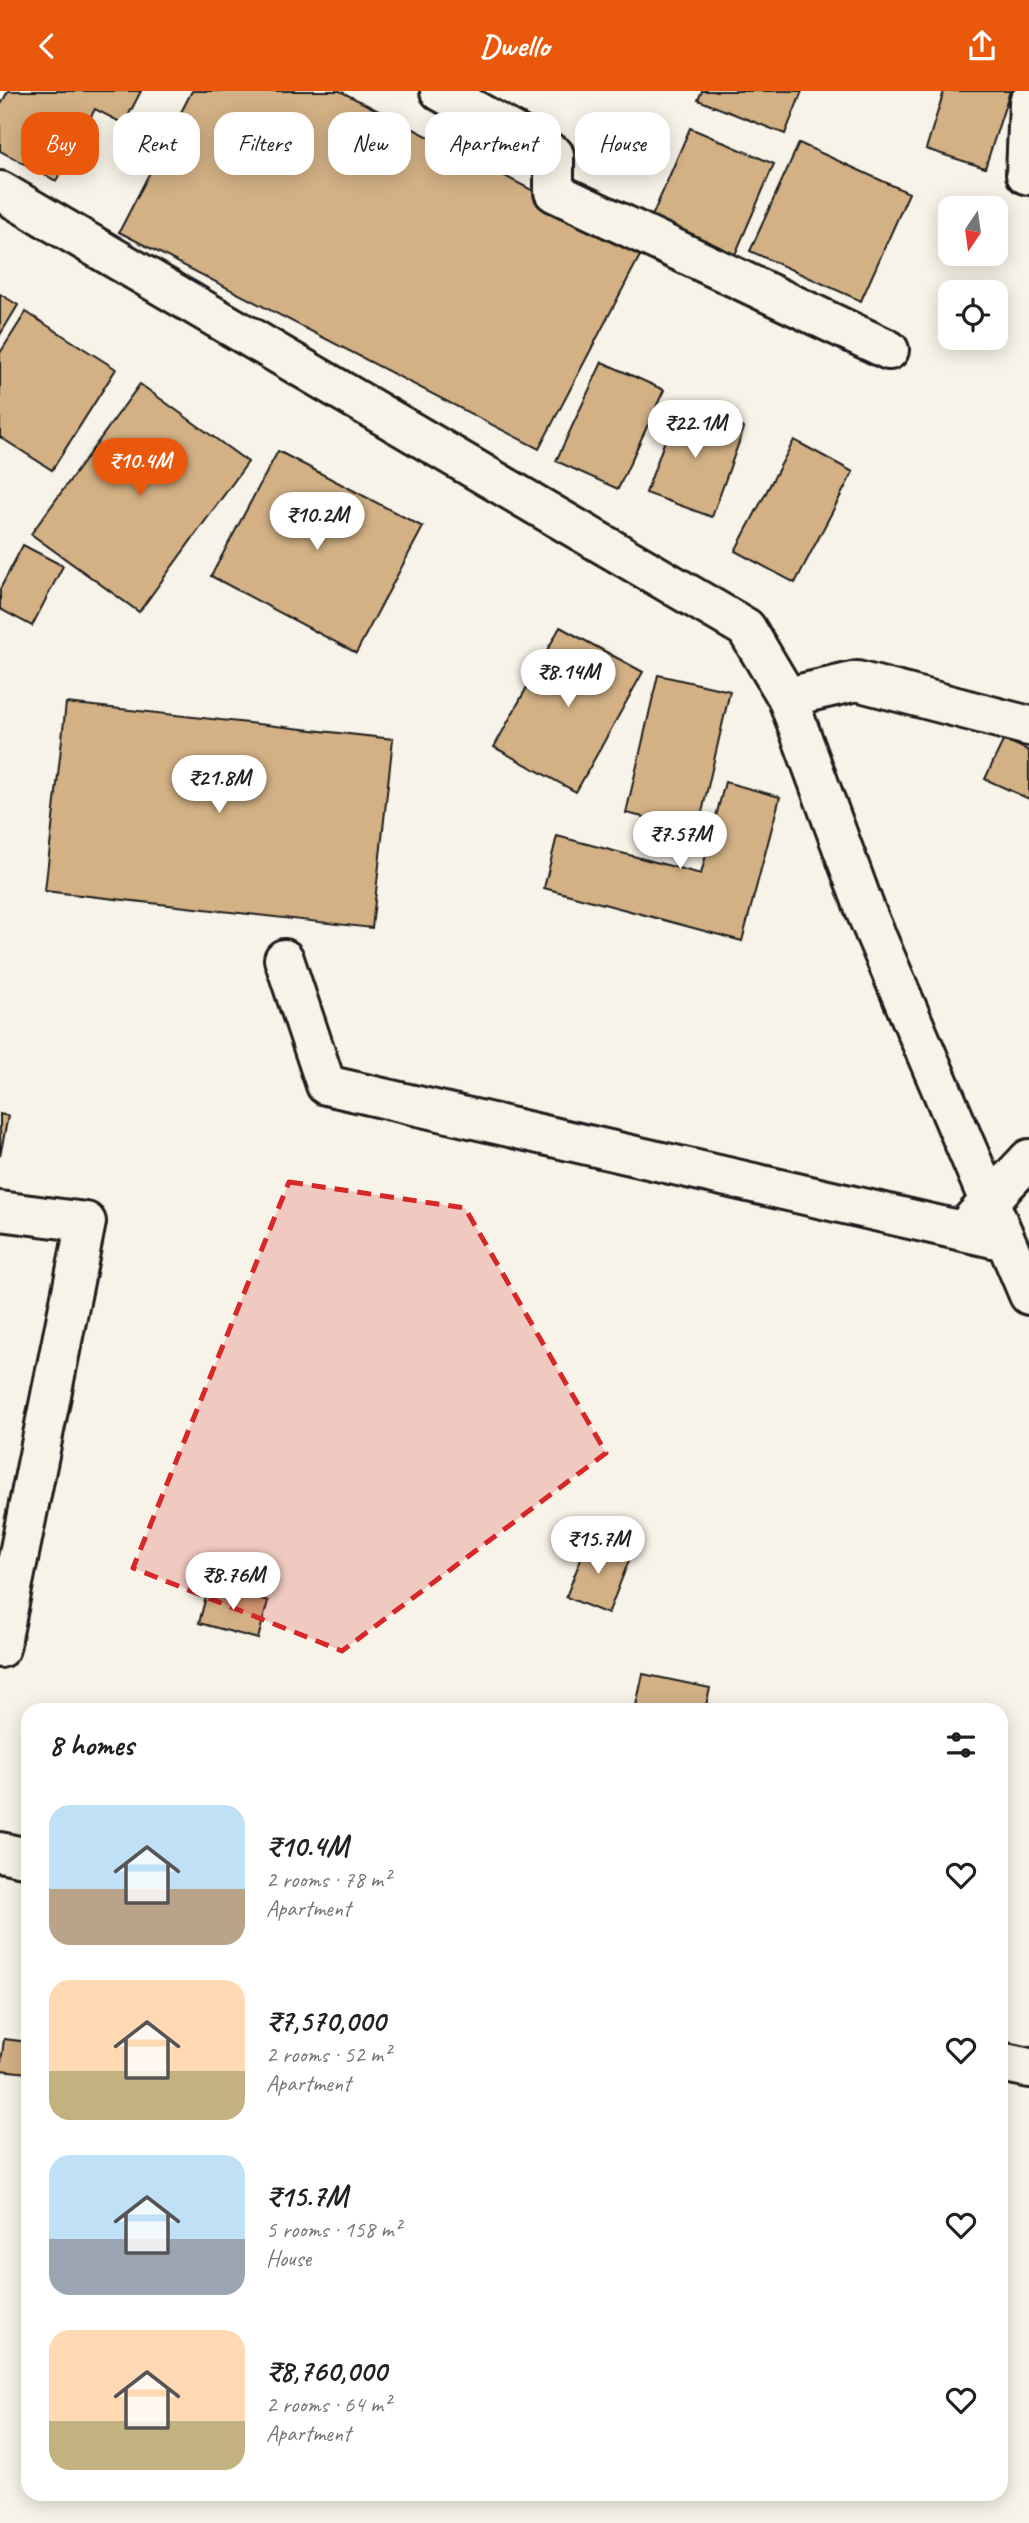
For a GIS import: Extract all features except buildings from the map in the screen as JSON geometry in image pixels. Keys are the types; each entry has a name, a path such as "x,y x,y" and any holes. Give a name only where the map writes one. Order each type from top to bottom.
{"street":[{"path":"440,91 554,155 554,192 889,350"},
{"path":"1029,103 1026,174 1029,176"},
{"path":"0,191 746,628 788,697 866,912 1029,1295"},
{"path":"788,697 857,681 1029,726"},
{"path":"284,959 326,1085 1006,1241"},
{"path":"962,1231 1029,1159"},
{"path":"0,1211 86,1222 0,1648"},
{"path":"0,1852 21,1856"},
{"path":"1008,2064 1029,2068"}],"highlighted area":[{"path":"289,1182 465,1208 606,1453 342,1651 133,1568"}]}
